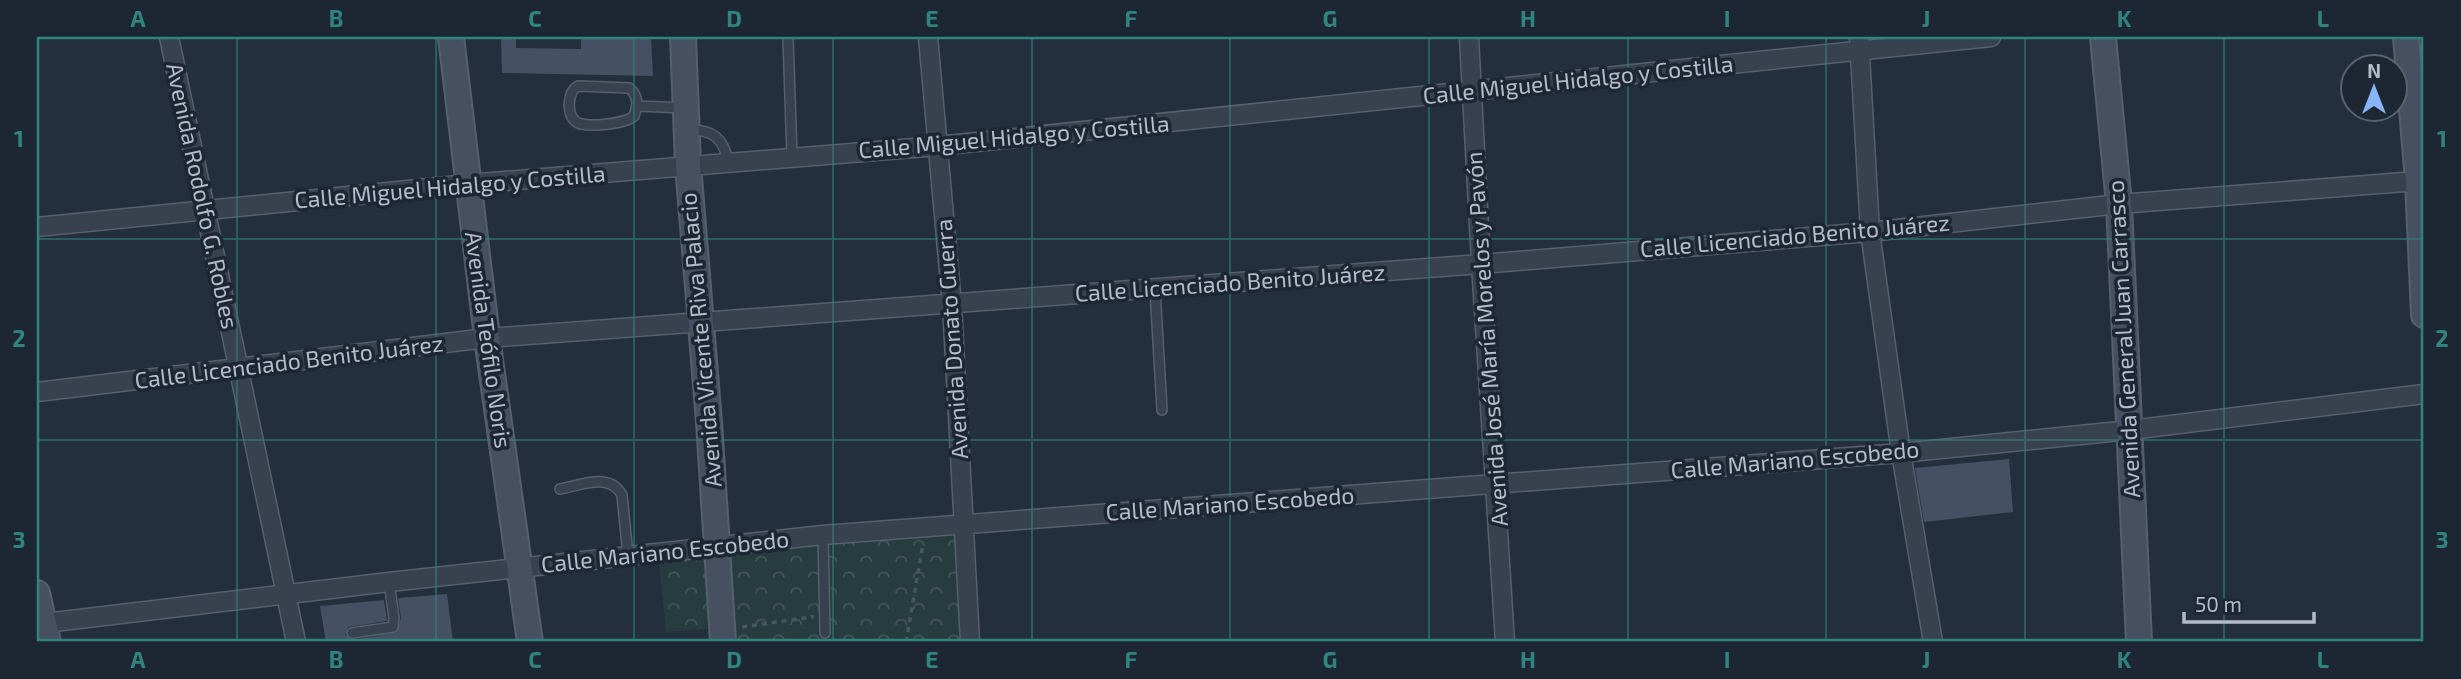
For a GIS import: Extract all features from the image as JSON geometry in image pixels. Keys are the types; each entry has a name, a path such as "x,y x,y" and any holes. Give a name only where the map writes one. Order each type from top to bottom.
{"main road":[{"name":"Avenida Teófilo Noris","path":"451,37 486,338 530,642"},
{"name":"Avenida Vicente Riva Palacio","path":"684,37 688,165 723,642"},
{"name":"Avenida General Juan Carrasco","path":"2103,37 2119,204 2139,642"},
{"path":"2406,37 2421,181 2424,314"},
{"path":"37,593 43,630"}],"street":[{"name":"Avenida Rodolfo G. Robles","path":"169,37 296,642"},
{"name":"Avenida Donato Guerra","path":"928,37 952,305 970,642"},
{"name":"Avenida José María Morelos y Pavón","path":"1469,37 1480,264 1505,642"},
{"name":"Calle Miguel Hidalgo y Costilla","path":"37,227 468,184 938,146 1472,92 1860,43 1991,37"},
{"path":"1860,43 1870,232 1901,453 1933,642"},
{"name":"Calle Licenciado Benito Juárez","path":"37,392 486,338 1480,264 1870,232 2119,204 2421,181"},
{"name":"Calle Mariano Escobedo","path":"43,630 389,582 823,536 1901,453 2130,430 2424,394"}],"lane":[{"path":"788,37 792,157"},
{"path":"578,86 629,88 635,93 638,106 634,117 628,121 583,125 571,116 569,94 578,86"},
{"path":"638,106 686,119 718,138 724,145 728,162"},
{"path":"1155,289 1162,410"},
{"path":"560,489 599,481 617,487 622,495 628,556"},
{"path":"823,536 825,633"},
{"path":"352,633 393,627 389,582"}],"path":[{"path":"906,642 926,527"},
{"path":"742,627 812,617 812,604"}],"green space":[{"path":"956,534 961,642 730,642 722,554"},
{"path":"703,556 717,628 666,632 659,560"}],"building":[{"path":"501,37 516,37 516,48 581,49 581,37 651,37 653,76 502,73"},
{"path":"2009,459 2013,512 1924,522 1915,468"},
{"path":"447,594 453,642 326,642 320,606 384,600 387,621 348,627 345,635 353,640 397,632 401,618 398,598"}]}
